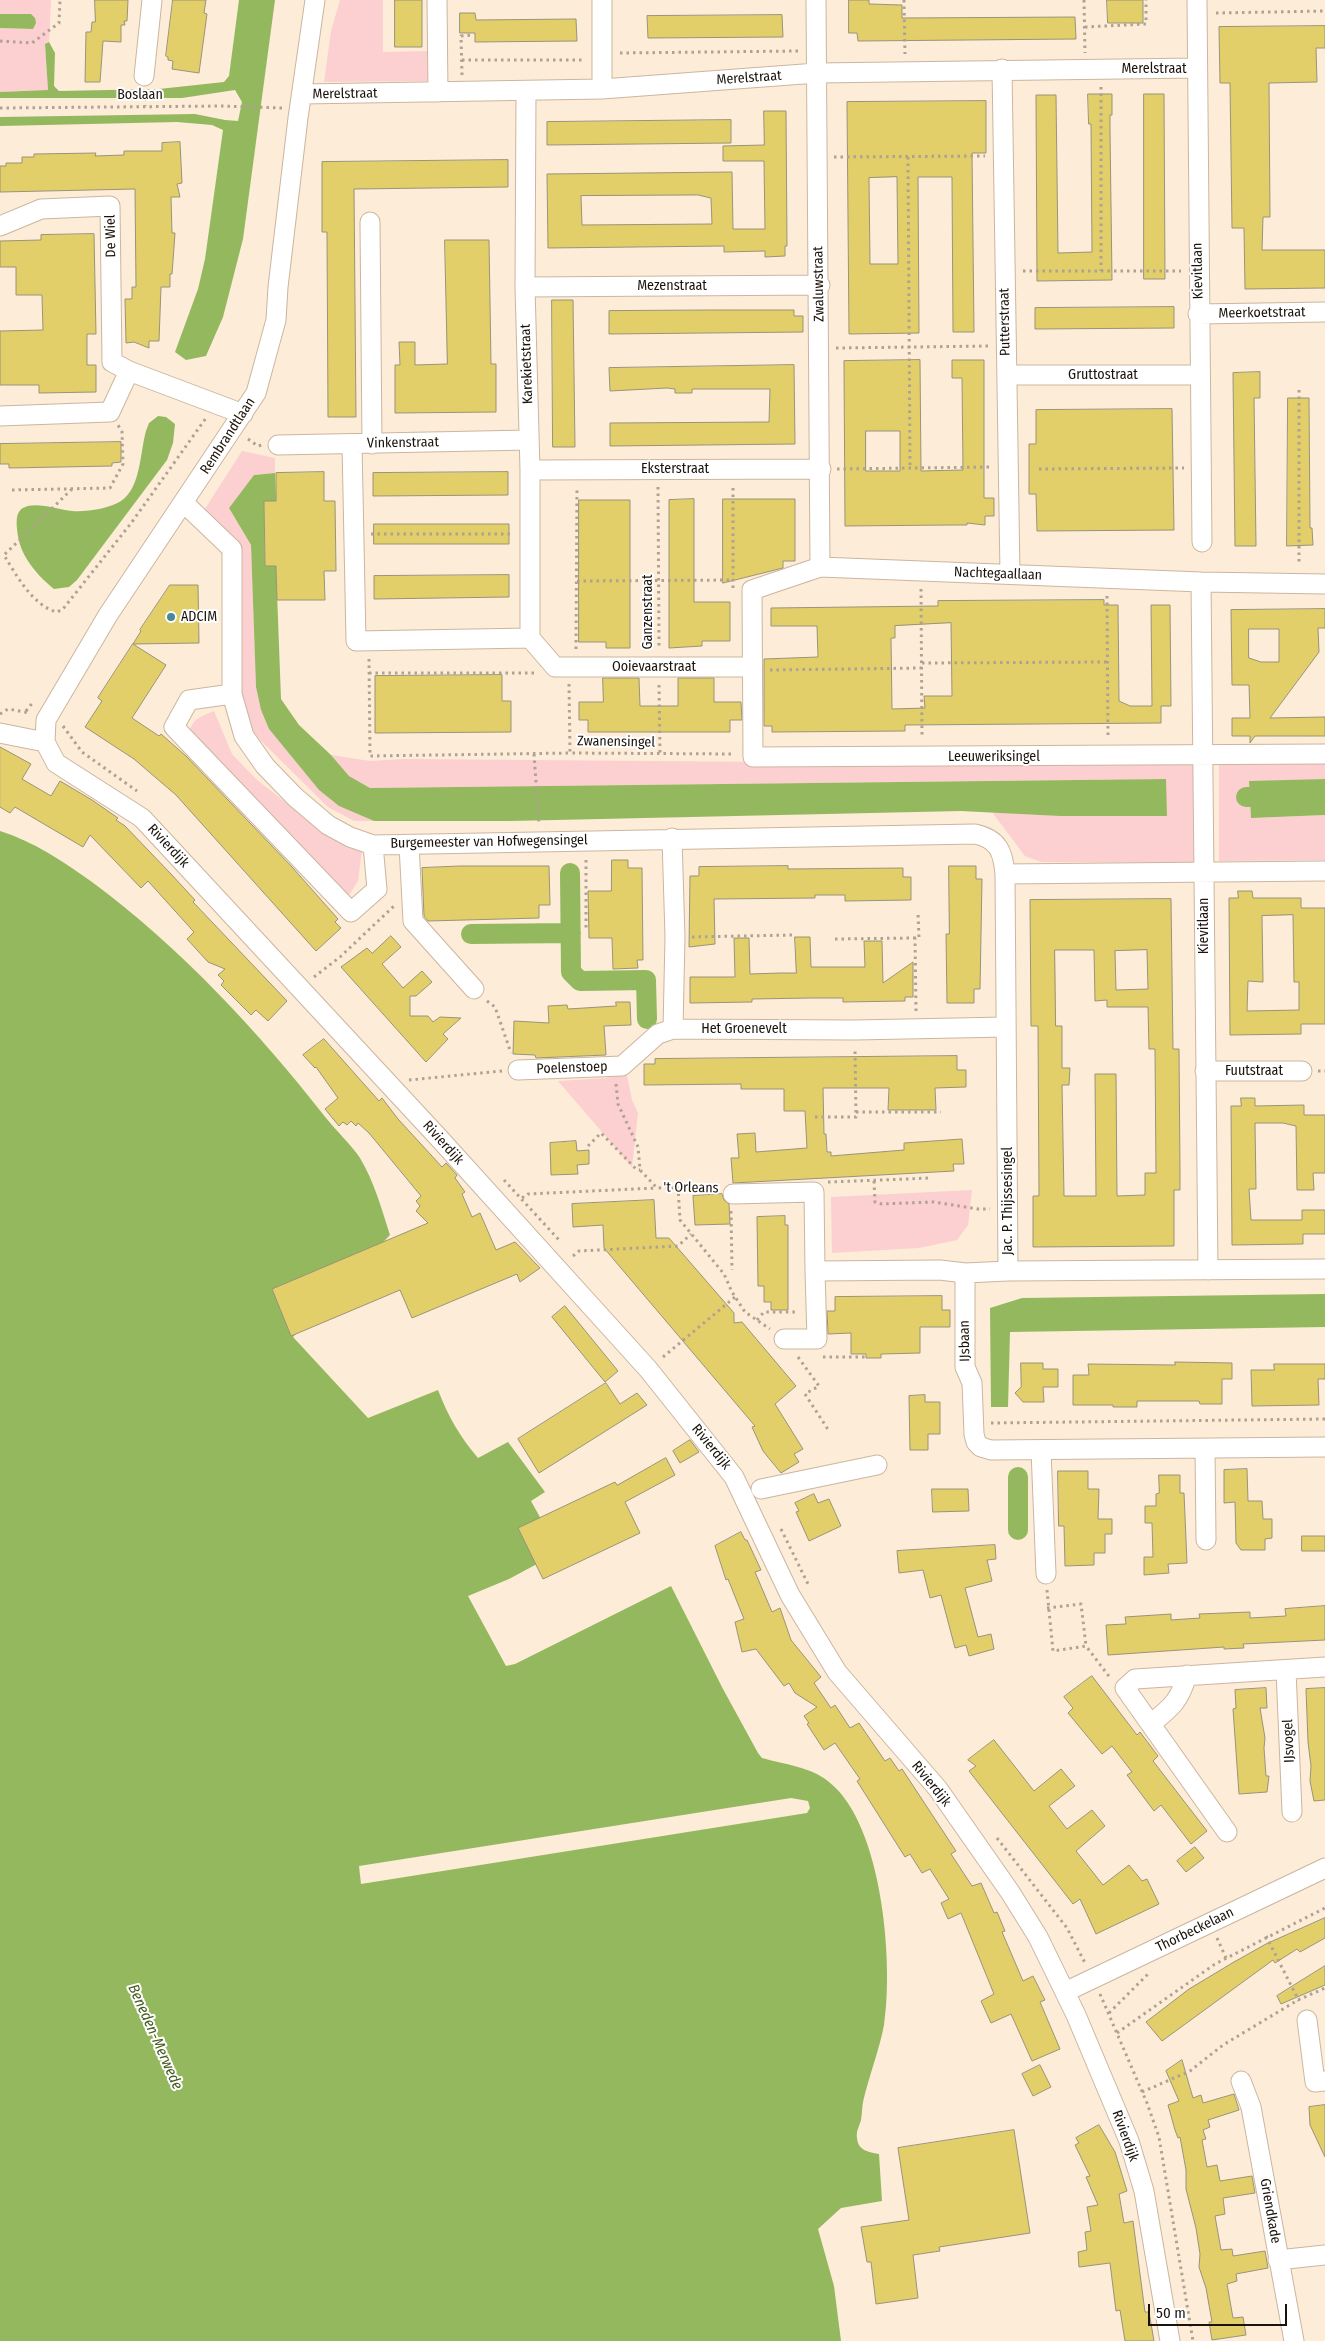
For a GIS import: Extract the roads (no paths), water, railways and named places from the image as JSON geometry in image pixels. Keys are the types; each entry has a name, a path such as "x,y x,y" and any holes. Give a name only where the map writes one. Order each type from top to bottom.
{"street":[{"path":"144,76 152,0"},
{"name":"Rembrandtlaan","path":"45,742 46,720 108,615 256,393 276,320 279,277 298,118 303,94 315,0"},
{"path":"437,0 438,92"},
{"path":"602,0 602,89"},
{"name":"Zwaluwstraat","path":"816,0 820,285 820,567"},
{"name":"Kievitlaan","path":"1197,7 1198,314 1202,542"},
{"name":"Merelstraat","path":"303,94 602,89 817,73 1002,69 1196,68"},
{"name":"Putterstraat","path":"1002,69 1010,574"},
{"name":"Karekietstraat","path":"526,91 525,287 530,470 530,638"},
{"name":"De Wiel","path":"0,226 41,209 110,206 112,362 129,371 216,403 238,421"},
{"path":"370,222 372,444"},
{"name":"Mezenstraat","path":"525,287 820,285"},
{"name":"Meerkoetstraat","path":"1198,314 1325,312"},
{"path":"0,416 110,412 129,371"},
{"name":"Gruttostraat","path":"1008,375 1200,375"},
{"name":"Vinkenstraat","path":"278,445 529,440"},
{"path":"352,444 356,641 530,638"},
{"name":"Eksterstraat","path":"530,470 821,469"},
{"name":"Burgemeester van Hofwegensingel","path":"184,503 232,549 232,694 244,736 265,766 295,798 328,825 350,837 373,844 409,845 672,838 975,834 988,836 998,846 1005,874"},
{"name":"Nachtegaallaan","path":"752,669 752,590 820,567 1201,582 1325,584"},
{"name":"Kievitlaan","path":"1201,582 1208,1270"},
{"name":"Ooievaarstraat","path":"530,638 555,667 752,669"},
{"name":"Leeuweriksingel","path":"752,669 753,757 1108,757 1325,754"},
{"path":"232,694 189,700 174,727 351,912 378,889 373,844"},
{"path":"0,733 45,742"},
{"name":"Rivierdijk","path":"45,742 56,763 142,818 431,1130 648,1369 734,1477 790,1595 837,1672 938,1789 1010,1892 1038,1937 1064,1992 1134,2157 1144,2191 1170,2341"},
{"path":"672,838 675,937 673,1029"},
{"path":"409,845 413,921 474,989"},
{"path":"1005,874 1325,871"},
{"name":"Jac. P. Thijssesingel","path":"1005,874 1008,1271 1325,1269"},
{"name":"Het Groenevelt","path":"673,1029 855,1030 1006,1027"},
{"name":"Poelenstoep","path":"518,1070 622,1066 658,1034 673,1029"},
{"name":"Fuutstraat","path":"1205,1071 1302,1071"},
{"name":"'t Orleans","path":"731,1192 814,1192 815,1271"},
{"path":"783,1340 817,1339 815,1271 1008,1271"},
{"name":"IJsbaan","path":"965,1272 965,1367 972,1383 973,1423 976,1442 981,1447 991,1450 1325,1447"},
{"path":"1205,1449 1206,1540"},
{"path":"1041,1450 1046,1574"},
{"path":"761,1489 877,1465"},
{"path":"1227,1832 1152,1723 1125,1688 1135,1678 1286,1670 1325,1666"},
{"name":"IJsvogel","path":"1286,1670 1292,1812"},
{"path":"1152,1723 1173,1706 1182,1693 1187,1675"},
{"name":"Thorbeckelaan","path":"1064,1992 1325,1868"},
{"path":"1307,2020 1315,2082 1325,2081"},
{"name":"Griendkade","path":"1241,2081 1251,2107 1294,2341"},
{"path":"1278,2260 1325,2255"}],"water":[{"path":"239,0 275,0 243,239 223,317 206,356 186,360 175,352 198,289 205,259 223,130 212,125 177,122 0,126 0,117 195,114 238,121 242,102 235,90 182,98 0,98 0,92 48,90 45,44 49,42 55,53 54,86 59,91 159,89 224,82 229,76"},
{"path":"0,14 31,14 35,18 36,23 33,29 0,28"},
{"path":"158,416 166,417 175,424 173,443 167,460 77,580 69,587 54,589 36,572 26,559 17,529 18,513 23,508 34,505 84,511 104,508 121,501 128,495 136,479 149,423"},
{"path":"275,473 276,501 264,502 265,566 276,566 281,699 299,725 331,755 349,776 370,788 1166,779 1167,816 1060,816 961,811 510,821 374,821 339,806 319,790 269,729 261,710 256,687 251,545 229,508 254,475"},
{"path":"1325,779 1325,815 1251,818 1249,781"},
{"name":"Beneden-Merwede","path":"0,831 36,846 70,867 92,882 157,934 246,1022 360,1158 374,1186 390,1235 293,1337 368,1418 438,1390 455,1426 478,1458 508,1442 545,1492 531,1501 541,1519 537,1564 509,1579 468,1596 506,1666 515,1664 671,1586 723,1689 762,1758 797,1767 822,1777 847,1802 861,1828 872,1860 880,1895 885,1931 887,1998 884,2025 857,2131 859,2146 879,2154 882,2201 841,2208 818,2229 834,2286 841,2341 0,2341"},
{"path":"1325,1294 1325,1327 1010,1332 1008,1407 991,1407 990,1308 1022,1298"}],"waterway":[{"path":"1246,797 1325,797"},
{"path":"570,873 571,972 580,981 646,980 647,1019"},
{"path":"471,934 571,933"},
{"path":"1018,1477 1018,1530"}],"place":[{"name":"ADCIM","path":"171,617"}]}
